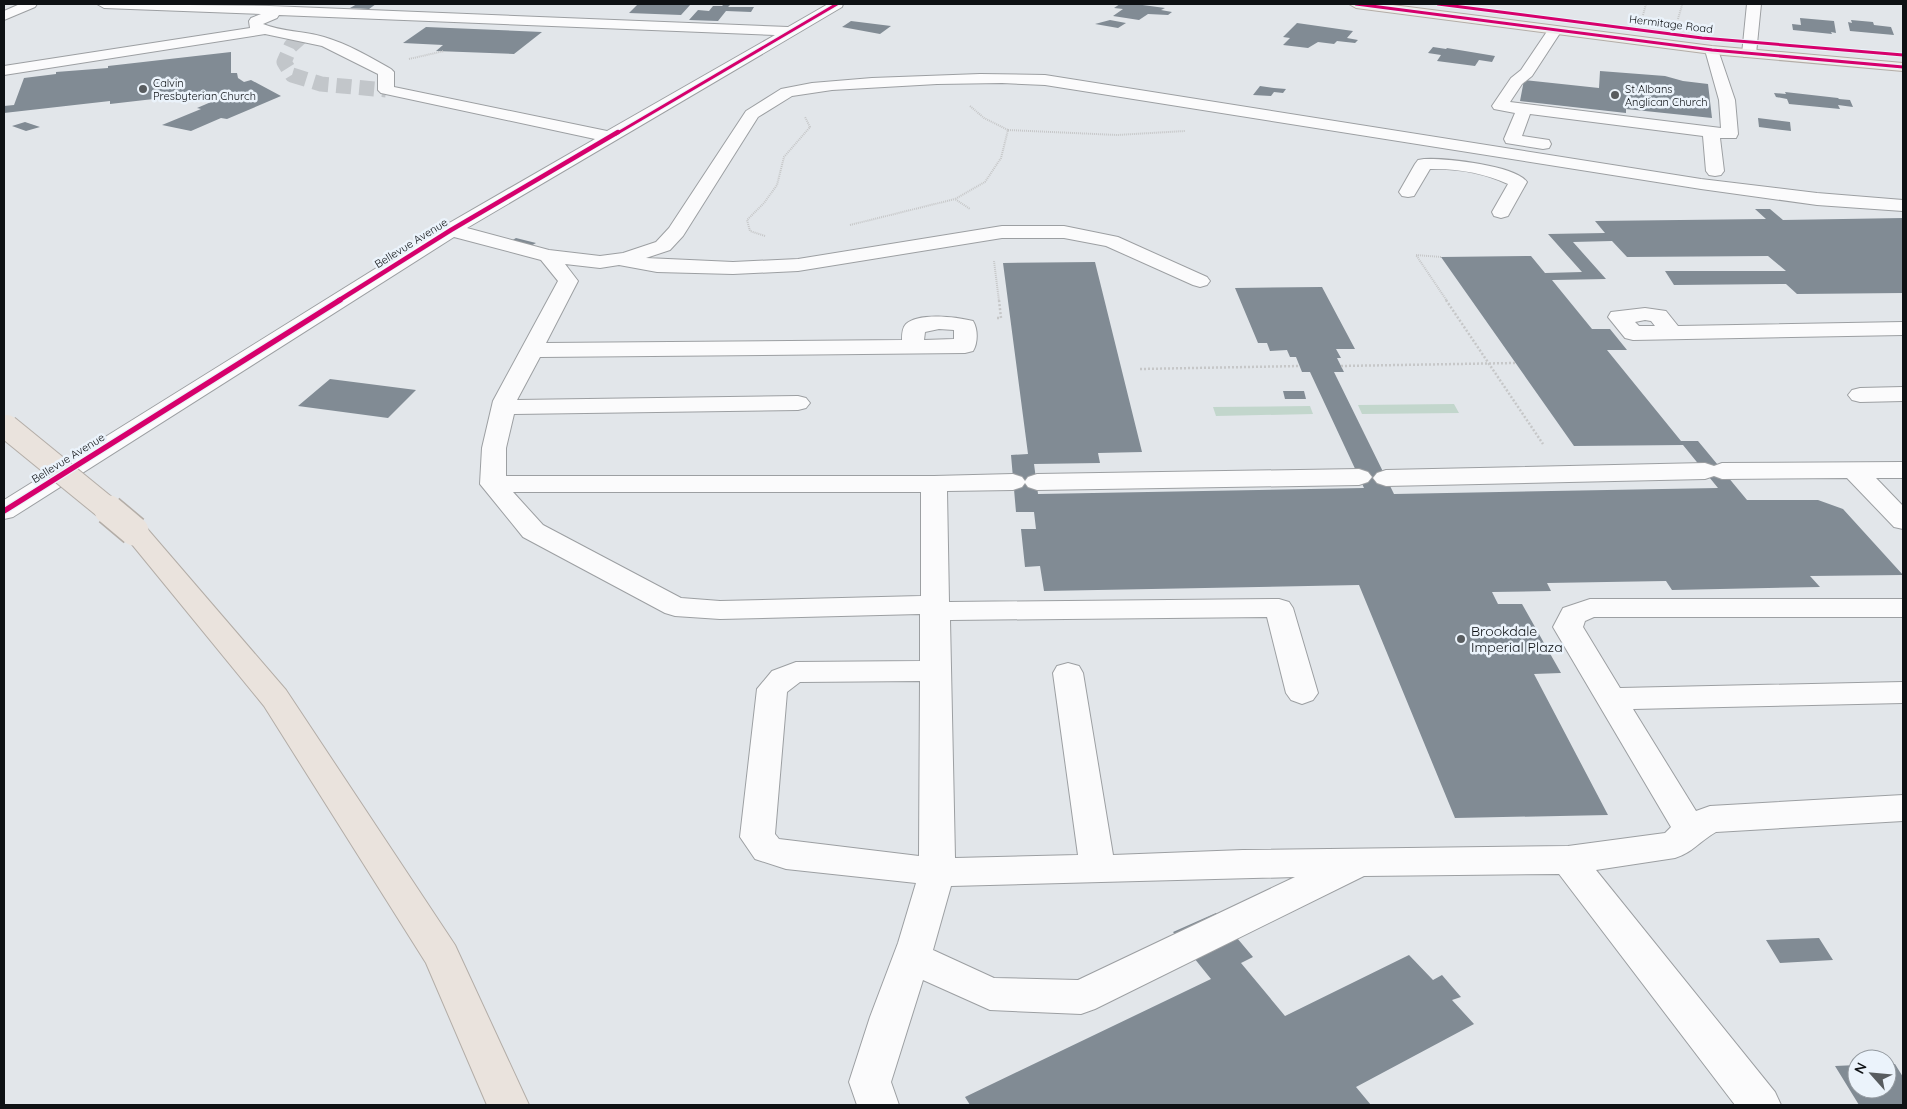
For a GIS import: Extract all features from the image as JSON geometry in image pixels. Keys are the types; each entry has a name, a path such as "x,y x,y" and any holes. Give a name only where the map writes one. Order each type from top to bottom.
{"highway":[{"path":"6,426 134,531 275,698 442,956 508,1105"}],"main road":[{"name":"Hermitage Road","path":"1356,4 1712,50 1750,48 1903,55"},
{"name":"Hermitage Road","path":"1438,4 1750,48 1903,67"}],"street":[{"path":"4,16 30,4"},
{"path":"104,4 791,31"},
{"name":"Bellevue Avenue","path":"4,511 451,230 837,4"},
{"path":"1750,48 1754,4"},
{"path":"270,10 273,12 272,15 256,21 256,26 264,30 319,41 347,51 386,72 386,90 610,137"},
{"path":"4,71 264,30"},
{"path":"1555,30 1527,73 1516,81 1500,106 1730,134 1727,100 1712,50"},
{"path":"451,230 548,256 600,262 626,258 663,246 676,232 752,114 768,102 791,91 832,86 1004,77 1045,80 1701,184 1817,199 1903,205"},
{"path":"1524,109 1512,139 1715,171 1903,194"},
{"path":"1711,132 1715,171"},
{"path":"1470,169 1480,149"},
{"path":"1408,192 1424,164 1438,163 1504,175 1518,182 1501,212"},
{"path":"615,260 657,266 732,268 798,265 1002,232 1064,232 1112,241 1200,281"},
{"path":"548,256 568,280 531,350 504,407 494,448 493,484 533,531 675,607 720,610 1279,608 1302,693"},
{"path":"1673,333 1903,329"},
{"path":"531,350 912,347"},
{"path":"1860,395 1903,394"},
{"path":"504,407 798,403"},
{"path":"1386,478 1713,471 1903,470"},
{"path":"1855,471 1903,520"},
{"path":"493,484 934,484 1359,477"},
{"path":"878,1105 870,1082 912,957 936,872 934,484"},
{"path":"1690,830 1568,627 1573,615 1590,608 1903,608"},
{"path":"935,670 796,672 783,678 772,689 757,837 767,848 786,854 936,872 1243,864 1568,860 1675,845 1690,830 1710,819 1903,808"},
{"path":"1068,673 1098,869"},
{"path":"1612,699 1903,692"},
{"path":"1568,860 1760,1105"},
{"path":"912,957 990,994 1081,997 1359,862"}],"path":[{"path":"1678,20 1682,5"},
{"path":"967,103 984,118 1008,130 1117,135 1192,130"},
{"path":"768,237 750,231 747,220 764,203 777,185 784,157 810,127 805,116"},
{"path":"843,227 955,199 985,182 1001,158 1008,130"},
{"path":"955,199 994,224 988,234 994,260 1001,318 995,318"},
{"path":"1441,257 1416,255 1544,445"},
{"path":"1341,366 1515,363"},
{"path":"1140,369 1300,366"}],"green space":[{"path":"1454,404 1459,413 1362,414 1358,405"},
{"path":"1310,406 1313,414 1216,416 1213,407"}],"building":[{"path":"357,4 376,4 369,9 350,8"},
{"path":"638,4 691,4 681,15 629,13"},
{"path":"724,4 731,4 728,7 754,7 751,12 726,11 718,21 689,20 698,10 709,11 713,6 722,6"},
{"path":"1120,4 1165,8 1161,10 1172,12 1168,15 1148,14 1139,20 1113,16 1123,9 1114,8"},
{"path":"1800,18 1834,21 1836,33 1793,30 1792,24 1801,25"},
{"path":"1110,20 1126,23 1118,28 1095,24"},
{"path":"1851,20 1873,22 1874,25 1891,27 1894,35 1850,31 1848,22 1852,23"},
{"path":"851,21 891,26 880,34 842,27"},
{"path":"1297,23 1353,31 1347,38 1358,40 1355,43 1337,41 1334,44 1318,42 1308,48 1283,45 1290,38 1283,37"},
{"path":"426,27 542,32 514,54 436,51 443,45 403,43"},
{"path":"1433,47 1495,56 1492,62 1479,60 1475,66 1437,61 1441,55 1428,53"},
{"name":"Calvin Presbyterian Church","path":"231,52 231,73 237,73 238,78 244,82 251,80 281,96 227,119 221,118 191,131 162,125 201,109 197,108 211,102 197,94 110,104 110,101 4,113 4,106 14,105 24,78 56,74 56,72 108,68 108,66"},
{"name":"St Albans Anglican Church","path":"1600,71 1665,76 1683,81 1708,84 1712,118 1626,109 1626,113 1520,101 1524,80 1599,88"},
{"path":"1260,86 1286,89 1283,93 1274,92 1271,96 1253,95"},
{"path":"1785,92 1850,100 1853,107 1838,105 1840,109 1789,104 1787,99 1776,97 1774,93 1786,94"},
{"path":"1758,118 1790,122 1791,131 1759,127"},
{"path":"25,122 40,127 26,131 12,126"},
{"path":"1755,209 1770,209 1783,220 1903,218 1903,293 1797,294 1786,284 1674,285 1665,271 1786,271 1768,256 1627,257 1612,241 1573,242 1606,279 1552,280 1592,329 1610,329 1627,350 1607,350 1681,441 1698,441 1747,500 1818,500 1843,509 1903,575 1810,576 1820,587 1672,590 1666,581 1547,583 1551,591 1492,592 1498,604 1522,604 1561,673 1534,674 1608,815 1455,818 1359,585 1044,591 1040,566 1025,567 1021,529 1036,529 1034,512 1016,512 1011,455 1028,454 1003,263 1095,262 1142,452 1098,453 1100,463 1034,464 1038,494 1364,488 1310,372 1302,372 1296,357 1290,357 1287,350 1270,351 1267,343 1258,343 1235,288 1322,287 1355,349 1336,349 1341,358 1337,358 1344,372 1334,372 1394,494 1718,488 1683,445 1574,446 1441,257 1531,256 1545,273 1582,272 1548,234 1605,233 1595,221 1766,219"},
{"path":"516,238 536,243 525,249 506,244"},
{"path":"330,379 416,390 388,418 298,406"},
{"path":"1283,391 1304,391 1306,399 1285,399"},
{"path":"1216,913 1253,957 1241,963 1285,1016 1409,955 1433,980 1442,975 1461,997 1452,1000 1474,1024 1356,1087 1371,1105 970,1105 965,1097 1211,979 1173,932"},
{"path":"1819,938 1833,960 1780,963 1766,940"},
{"path":"1847,1065 1847,1086 1835,1066"},
{"path":"1897,1067 1903,1077 1903,1105 1859,1105 1855,1099 1897,1099"}],"tunnel":[{"path":"301,37 291,46 284,62 292,75 321,84 386,90"}],"cycle path":[{"path":"4,511 451,230 837,4"},
{"path":"1356,4 1712,50 1903,67"},
{"path":"1438,4 1702,38 1903,55"}],"place":[{"name":"Calvin Presbyterian Church","path":"143,89"},
{"name":"St Albans Anglican Church","path":"1615,95"},
{"name":"Brookdale Imperial Plaza","path":"1461,639"}]}
